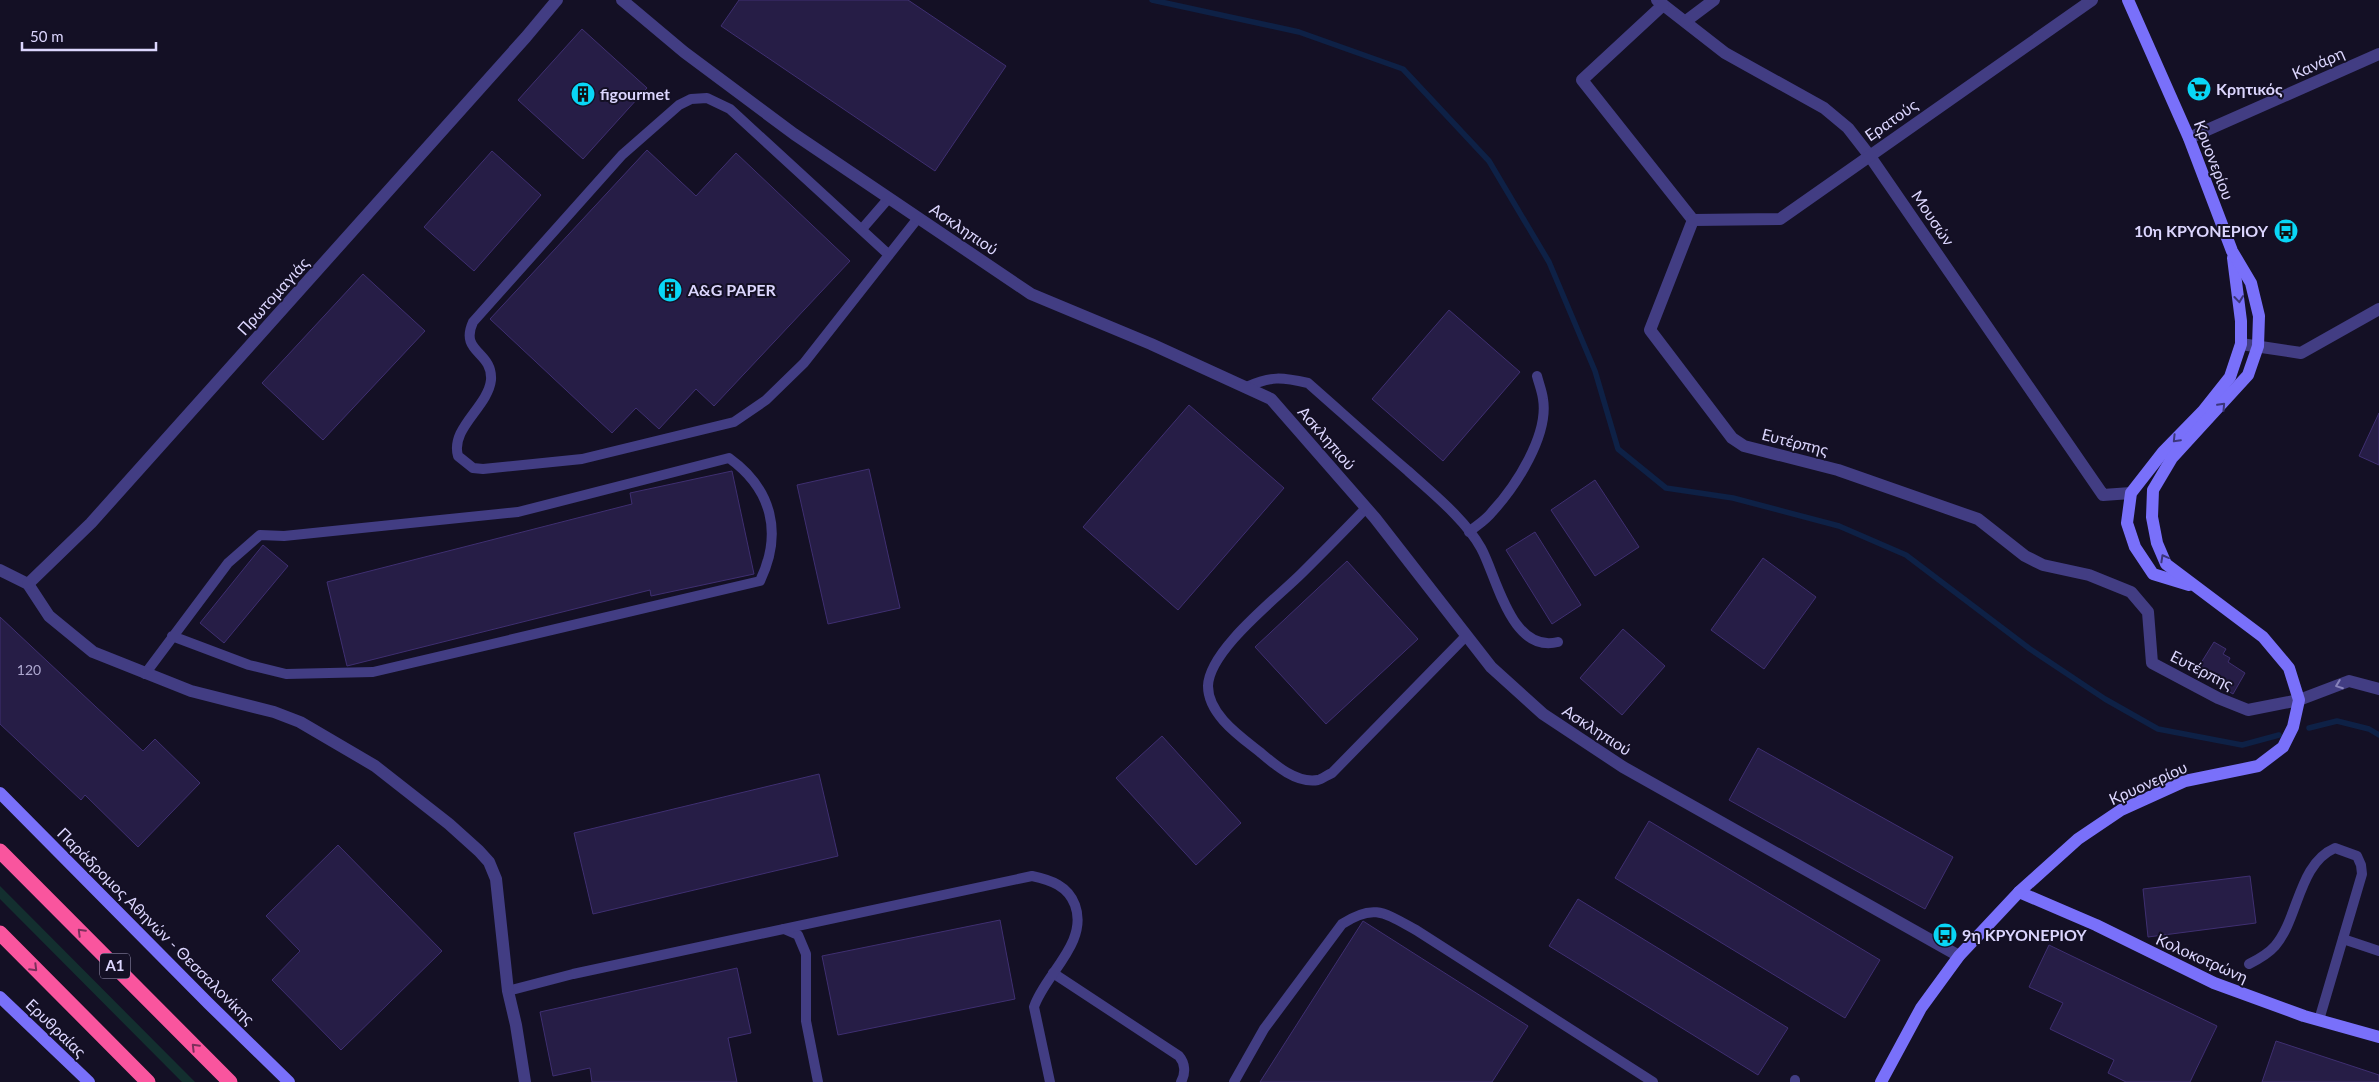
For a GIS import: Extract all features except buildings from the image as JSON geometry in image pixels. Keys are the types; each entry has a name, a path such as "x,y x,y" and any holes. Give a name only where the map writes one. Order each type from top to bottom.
{"highway":[{"name":"Α1","path":"0,851 230,1082"},
{"path":"0,933 148,1082"}],"main road":[{"name":"Κρυονερίου","path":"1881,1082 1921,1008 1959,956 2019,892 2078,839 2121,810 2185,782 2258,766 2284,747 2293,727 2299,700 2289,668 2263,637 2166,564 2155,534 2152,517 2153,490 2172,458 2248,375 2258,346 2260,316 2251,284 2232,251 2189,138 2128,0"},
{"name":"Κρυονερίου","path":"2201,589 2153,574 2135,547 2127,523 2131,494 2163,452 2230,378 2241,344 2241,321 2232,251"},
{"name":"Παράδρομος Αθηνών - Θεσσαλονίκης","path":"0,793 289,1082"},
{"name":"Κολοκοτρώνη","path":"2019,892 2096,925 2214,983 2319,1020 2379,1037"},
{"name":"Ερυθραίας","path":"0,997 90,1082"}],"street":[{"name":"Πρωτομαγιάς","path":"28,584 90,523 144,465 520,45 557,0"},
{"name":"Ασκληπιού","path":"622,0 684,52 731,87 888,199 1031,294 1271,399 1366,508 1491,667 1543,714 1623,767 1959,956"},
{"path":"1686,21 1714,0"},
{"name":"Ερατούς","path":"1693,220 1780,219 2092,0"},
{"path":"1660,3 1582,80 1693,220"},
{"name":"Μουσών","path":"1660,3 1726,53 1824,108 1848,128 1870,155 2103,495 2131,494"},
{"name":"Κανάρη","path":"2189,138 2379,54"},
{"name":"Ευτέρπης","path":"1693,220 1650,330 1732,438 1744,446 1838,470 1978,519 2025,556 2043,565 2089,575 2131,592 2148,612 2152,663 2218,698 2248,710 2299,700"},
{"path":"2241,344 2301,353 2379,309"},
{"path":"0,570 28,584 49,616 93,652 191,691 274,712 300,722 375,766 449,824 489,862 496,879 508,991 516,1025 525,1082"},
{"path":"2299,700 2349,681 2379,689"}],"lane":[{"path":"889,255 730,109 707,98 692,99 679,105 622,155 473,322 469,332 469,342 489,364 491,379 488,391 457,443 456,447 460,460 473,468 483,469 582,459 734,422 766,400 804,363 889,255 918,218"},
{"path":"862,229 888,199"},
{"path":"1469,532 1492,513 1528,460 1541,432 1544,400 1537,376"},
{"path":"1246,388 1261,381 1280,377 1308,383 1454,514 1481,547 1493,581 1516,626 1538,641 1548,644 1558,642"},
{"path":"145,674 172,636 228,563 260,535 284,536 518,512 729,458 754,481 765,498 769,512 772,540 766,568 760,581 373,672 286,674 249,665 172,636"},
{"path":"1366,508 1223,651 1213,670 1208,686 1211,700 1218,714 1238,734 1283,770 1304,779 1318,780 1332,773 1466,636"},
{"path":"2249,964 2261,958 2275,945 2288,923 2311,871 2324,853 2336,848 2357,856 2361,864 2362,874 2319,1020"},
{"path":"508,991 573,974 1032,876 1059,885 1072,898 1077,910 1078,924 1074,936 1037,997 1034,1007 1050,1082"},
{"path":"1234,1082 1264,1029 1342,924 1358,914 1374,911 1391,917 1416,930 1653,1082"},
{"path":"784,929 798,935 806,954 806,1021 818,1082"},
{"path":"2343,939 2379,950"},
{"path":"1053,973 1178,1056 1183,1061 1184,1067 1181,1082"}],"green space":[{"path":"0,886 195,1082 182,1082 0,899"}],"waterway":[{"path":"1152,0 1299,32 1403,69 1489,161 1549,262 1595,371 1618,449 1666,488 1733,498 1839,526 1906,555 2030,649 2105,699 2158,729 2242,745 2279,735"},
{"path":"2309,728 2337,721 2369,729 2379,735"}],"place":[{"name":"Κρητικός","path":"2199,89"},
{"name":"figourmet","path":"583,94"},
{"name":"10η ΚΡΥΟΝΕΡΙΟΥ","path":"2286,231"},
{"name":"A&G PAPER","path":"670,290"},
{"name":"9η ΚΡΥΟΝΕΡΙΟΥ","path":"1945,935"}]}
